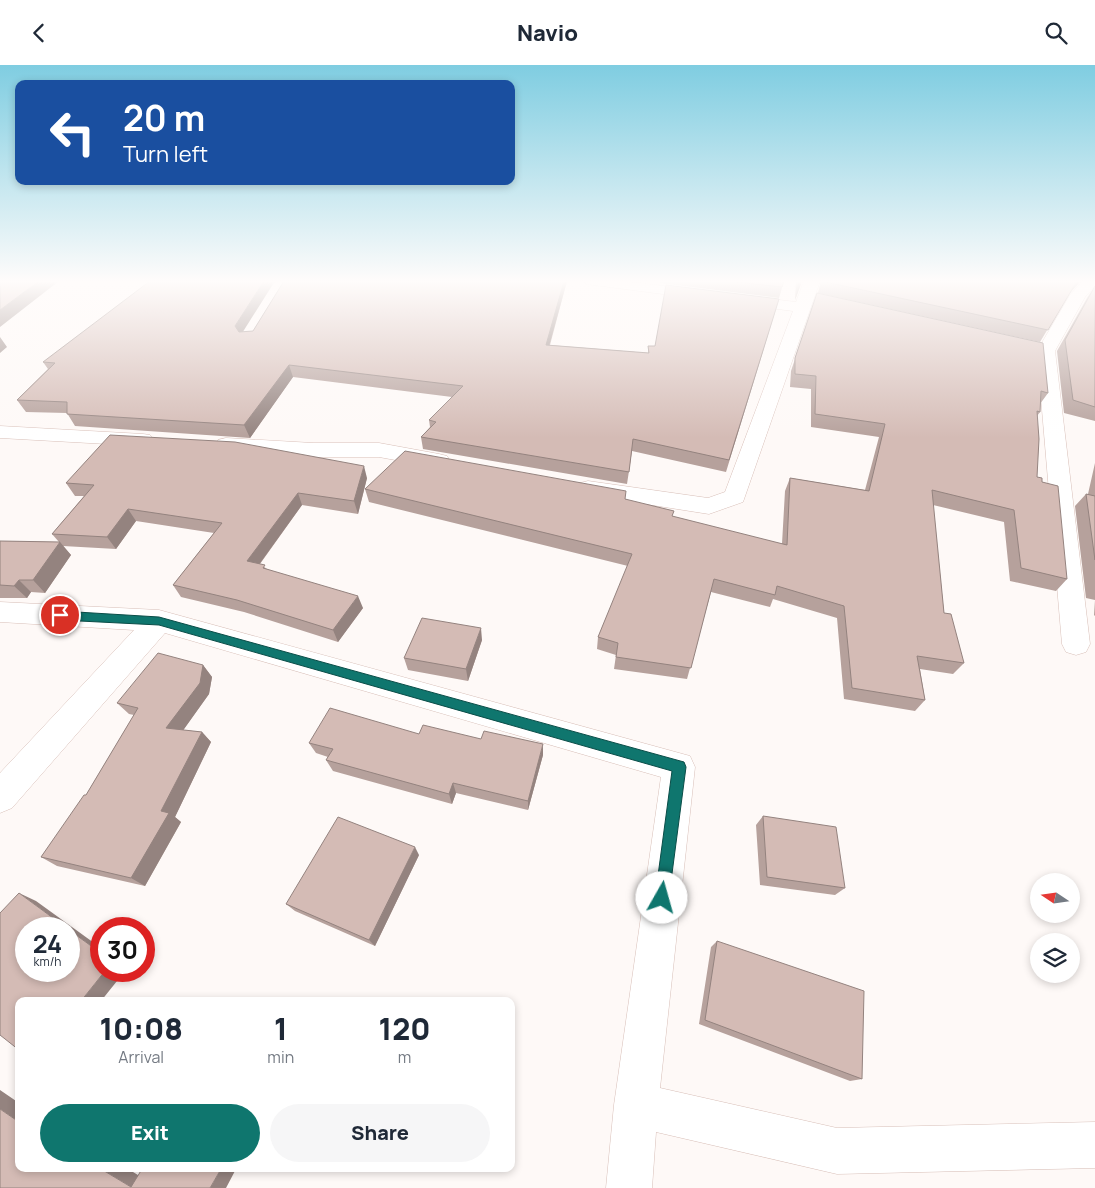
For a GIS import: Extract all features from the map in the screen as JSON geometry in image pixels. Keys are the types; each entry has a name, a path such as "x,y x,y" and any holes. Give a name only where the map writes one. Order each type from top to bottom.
{"street":[{"path":"573,485 709,506 735,497 798,333"},
{"path":"1048,333 1037,348 1076,644"},
{"path":"0,432 159,441"},
{"path":"207,444 313,450 379,450 456,464"},
{"path":"0,612 159,621 679,767 636,1105 628,1188"},
{"path":"0,797 159,621"},
{"path":"636,1105 837,1151 1095,1145"}],"building":[{"path":"81,333 549,333 546,345 649,353 648,346 655,346 657,333 768,333 729,460 633,439 629,472 421,437 436,422 429,420 463,386 289,365 244,425 67,414 67,402 17,400 55,363 43,362"},
{"path":"803,333 1000,333 1043,343 1048,393 1041,391 1040,412 1037,411 1039,439 1037,477 1042,478 1042,482 1058,486 1067,579 1021,568 1014,510 932,490 944,613 951,614 964,663 917,656 925,700 852,688 844,606 777,586 775,595 714,579 691,668 616,657 618,643 598,637 632,554 365,489 405,451 626,491 625,499 674,511 672,516 787,545 790,478 869,491 885,424 815,414 816,376 795,374 795,358"},
{"path":"1069,333 1095,333 1095,407 1073,400 1065,340"},
{"path":"110,435 235,442 364,466 354,501 298,493 247,561 265,565 263,568 358,596 333,630 237,600 173,585 222,523 128,509 107,537 52,534 94,485 66,483"},
{"path":"1086,494 1095,496 1095,560"},
{"path":"0,541 60,542 33,580 19,580 14,586 0,585"},
{"path":"422,618 481,628 466,669 404,658"},
{"path":"158,653 203,665 200,683 166,728 202,732 161,811 169,813 131,878 41,857 84,795 86,795 138,708 117,703"},
{"path":"330,708 419,734 423,725 481,739 484,731 543,744 528,801 453,783 449,794 326,760 333,749 309,743"},
{"path":"763,816 836,827 845,888 767,877"},
{"path":"338,817 415,847 369,940 286,904"},
{"path":"19,893 52,917 15,917 15,982 80,982 80,938 90,945 90,982 96,982 84,997 15,997 15,1047 0,1035 0,913"},
{"path":"717,941 864,991 862,1079 705,1020"},
{"path":"0,1109 15,1119 15,1172 106,1172 131,1187 140,1172 219,1172 210,1188 0,1188"}],"route":[{"path":"60,615 159,621 679,767 662,898"}]}
